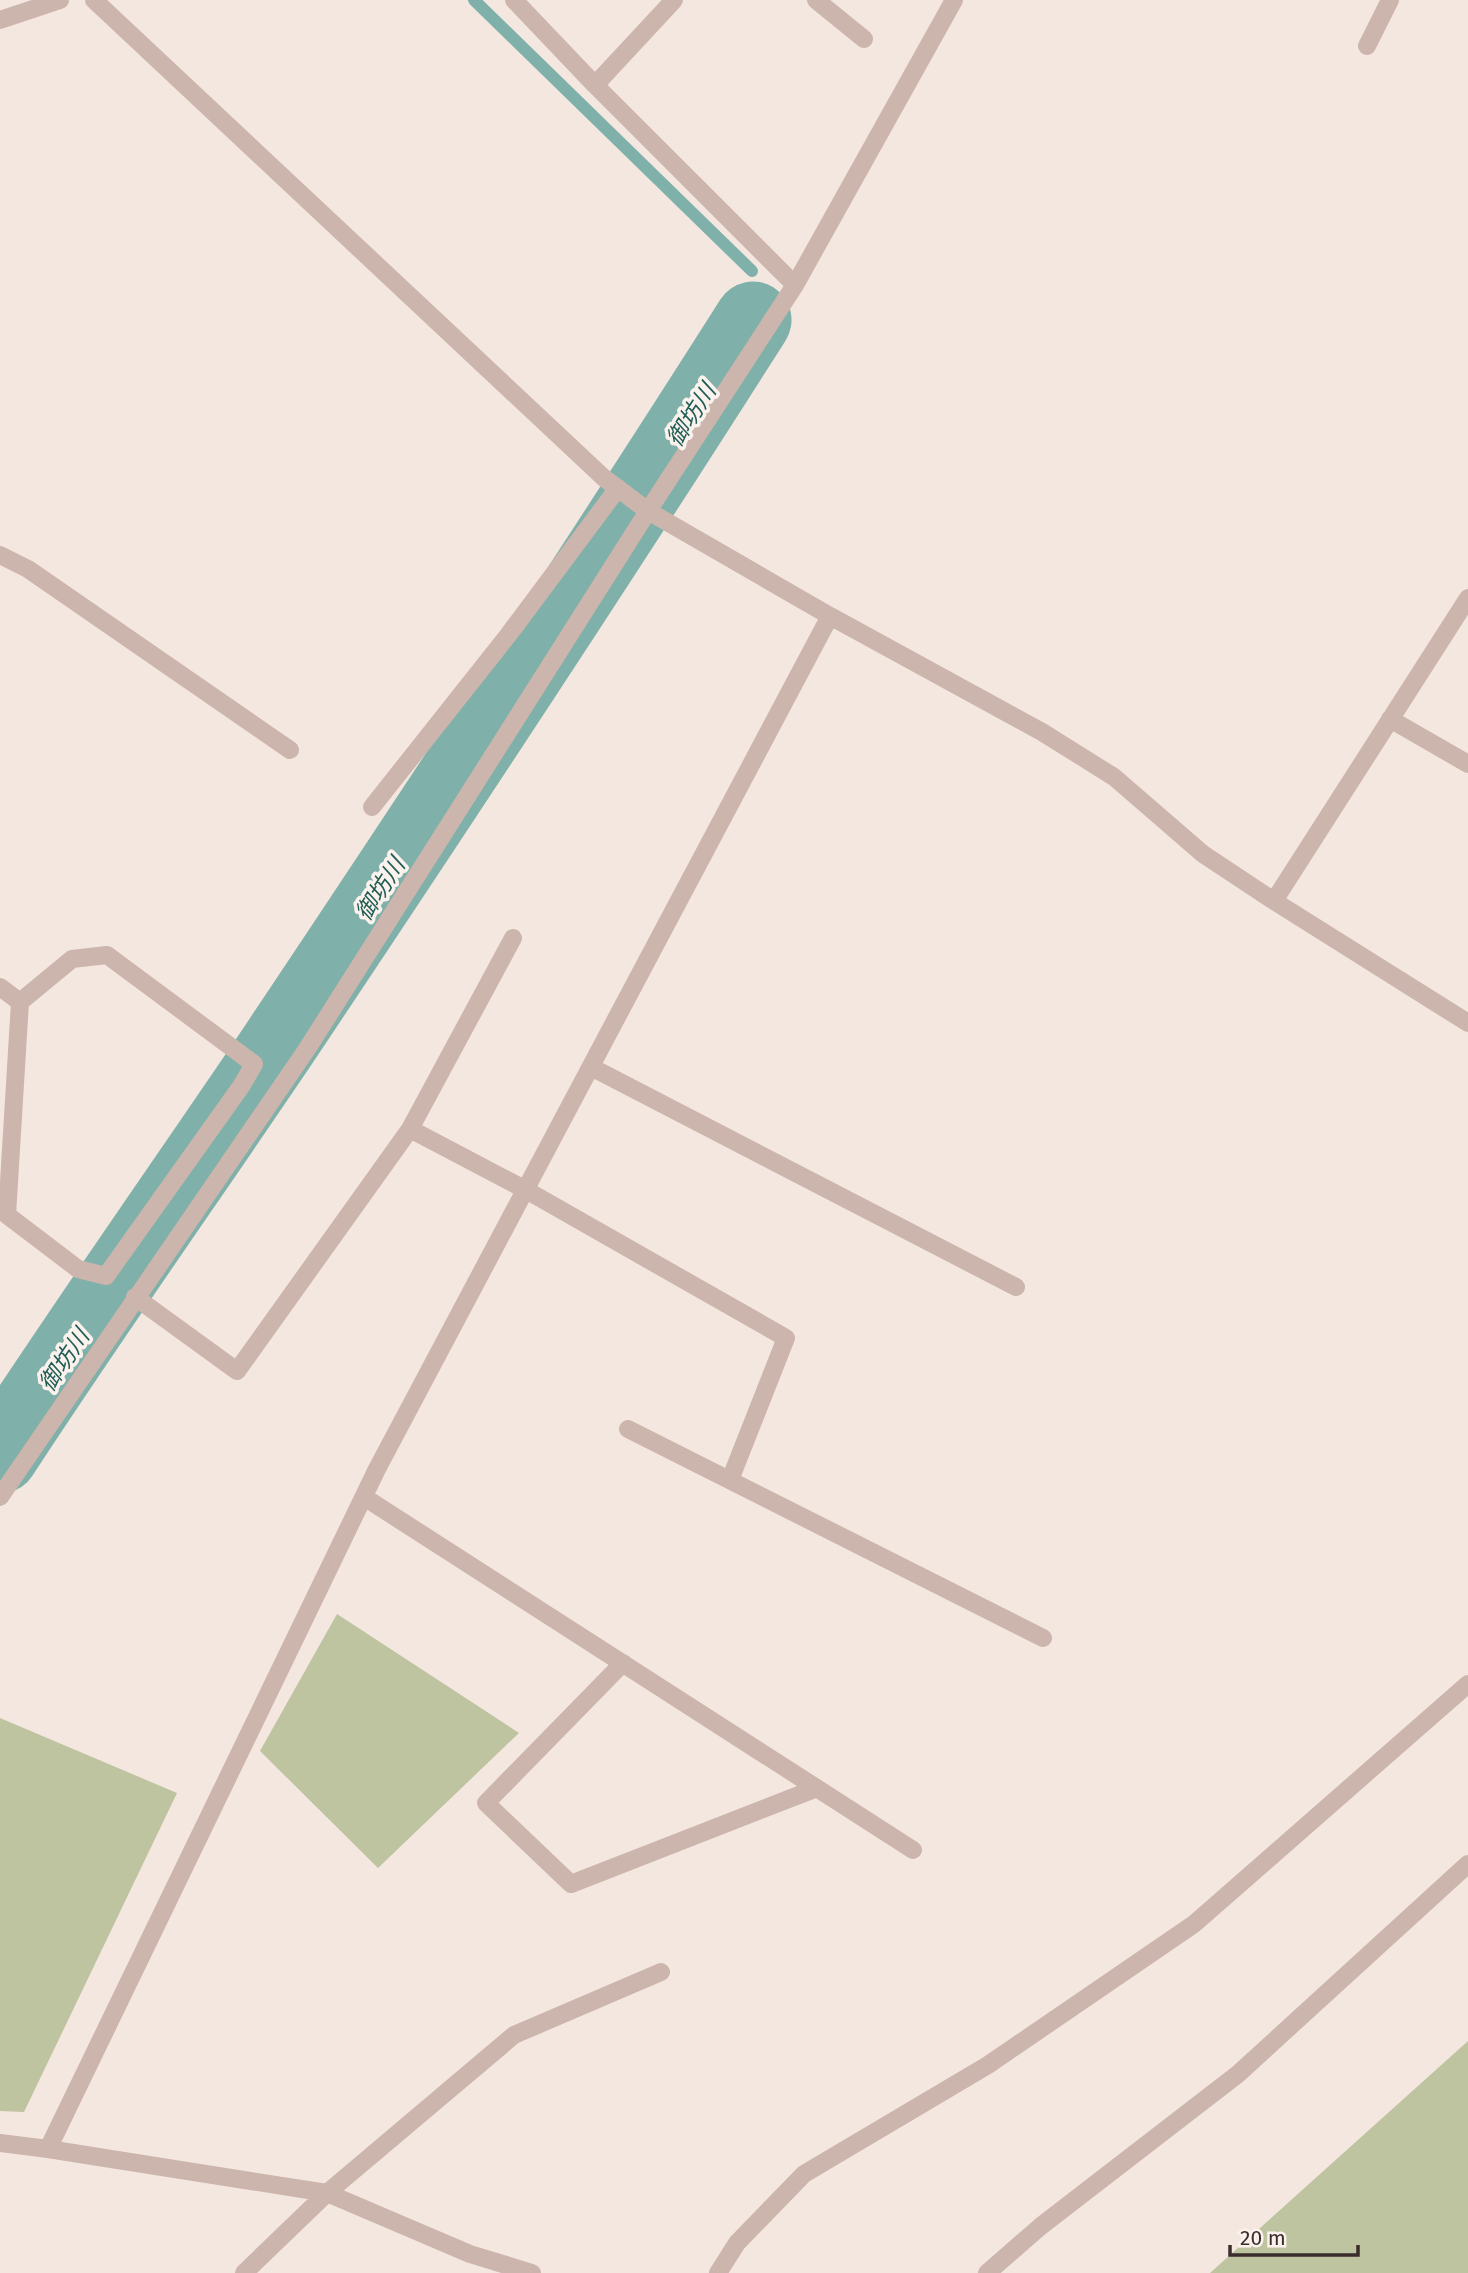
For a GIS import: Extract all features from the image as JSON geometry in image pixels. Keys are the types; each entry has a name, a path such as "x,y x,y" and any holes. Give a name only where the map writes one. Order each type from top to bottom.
{"street":[{"path":"0,20 60,0"},
{"path":"94,0 604,478 648,511 1042,732 1114,777 1203,854 1468,1023"},
{"path":"514,0 594,85 795,285"},
{"path":"594,85 674,0"},
{"path":"816,0 864,38"},
{"path":"0,1497 307,1049 648,511 795,285 954,0"},
{"path":"1367,47 1390,0"},
{"path":"372,807 509,634 618,488"},
{"path":"0,555 28,569 290,750"},
{"path":"1274,901 1468,598"},
{"path":"48,2149 364,1497 831,616"},
{"path":"1390,719 1468,764"},
{"path":"135,1297 237,1371 410,1129 513,938"},
{"path":"107,955 254,1064 242,1085 106,1276 78,1269 7,1215 20,1002 72,958 107,955"},
{"path":"0,987 20,1002"},
{"path":"591,1067 1016,1287"},
{"path":"410,1129 526,1189 786,1338 730,1480"},
{"path":"628,1429 1043,1638"},
{"path":"364,1497 913,1850"},
{"path":"623,1663 486,1802 571,1884 817,1788"},
{"path":"718,2273 737,2243 804,2174 988,2066 1194,1924 1467,1688"},
{"path":"987,2273 1041,2227 1238,2074 1468,1864"},
{"path":"244,2273 327,2193 513,2035 661,1972"},
{"path":"0,2143 327,2193 470,2254 533,2273"}],"green space":[{"path":"337,1614 519,1733 378,1868 260,1751"},
{"path":"0,1718 177,1793 24,2112 0,2111"},
{"path":"1468,2041 1468,2273 1210,2273"}],"waterway":[{"path":"474,0 752,271"},
{"name":"御坊川","path":"0,1455 277,1047 577,594 753,320"}]}
